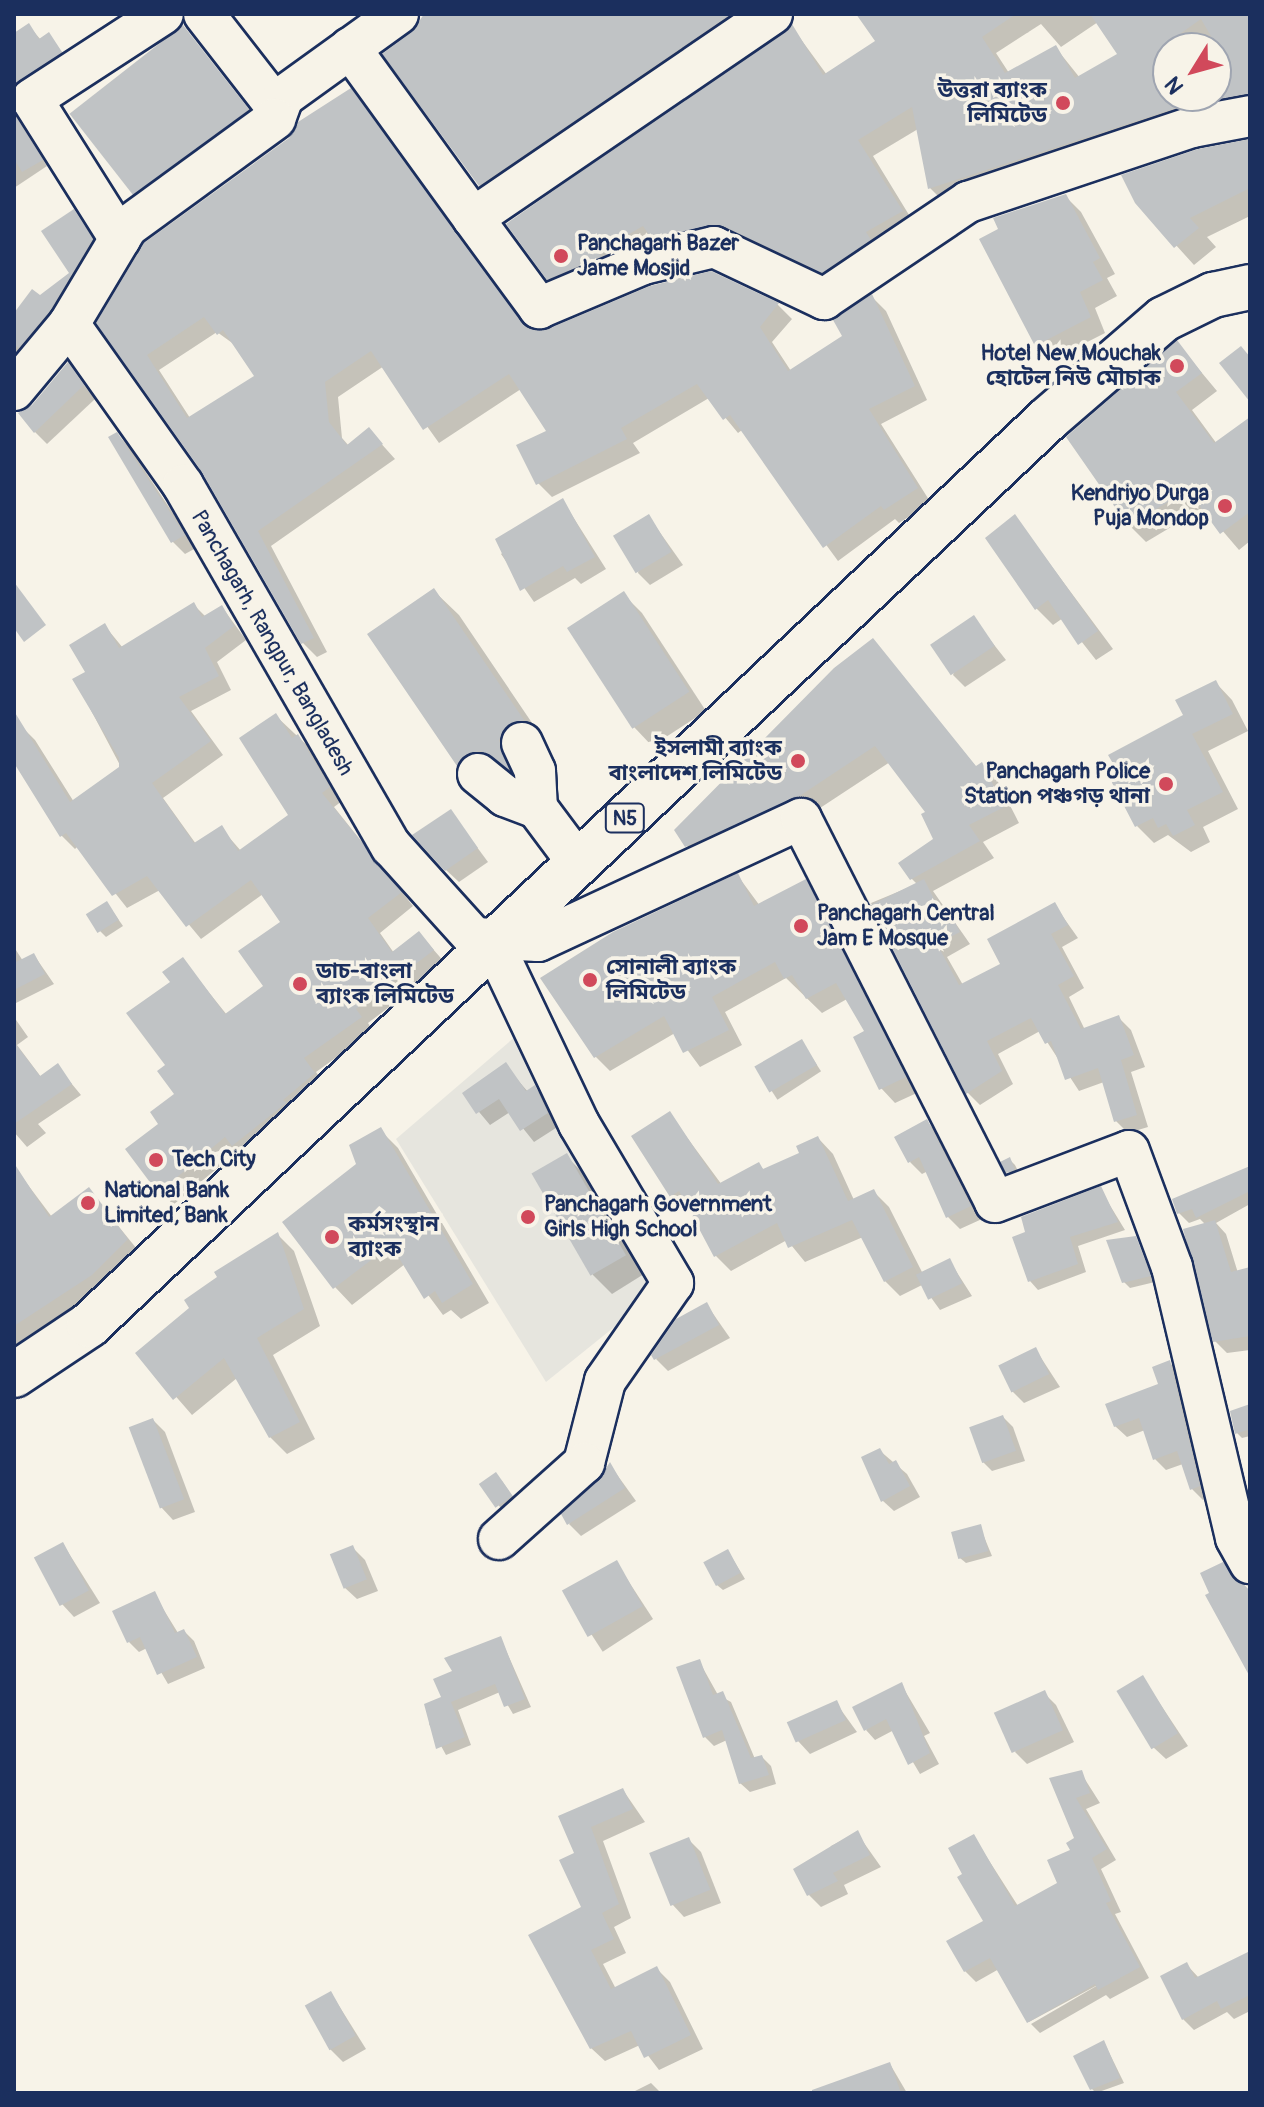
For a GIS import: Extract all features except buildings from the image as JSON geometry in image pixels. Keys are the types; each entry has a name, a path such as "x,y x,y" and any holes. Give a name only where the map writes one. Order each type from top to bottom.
{"highway":[{"name":"N5","path":"14,1375 89,1325 1048,419 1164,319 1213,295 1250,287"}],"street":[{"path":"120,239 23,85 163,14"},
{"path":"204,14 278,109"},
{"path":"14,390 69,324 127,227 275,119 283,97 398,14"},
{"path":"473,218 574,144 772,14"},
{"path":"350,48 539,308 643,264 714,247 824,299 968,202 1192,127 1250,116"},
{"name":"Panchagarh, Rangpur, Bangladesh","path":"69,324 183,485 391,846 474,938 493,943"},
{"path":"522,743 535,771 537,808"},
{"path":"478,774 505,796 537,808 578,863"},
{"path":"499,1539 584,1463 605,1381 673,1283 579,1124 493,943 538,941 801,819 995,1202 1129,1151 1172,1267 1236,1538 1250,1563"}],"shaded area":[{"name":"Panchagarh Government Girls High School","path":"516,1036 654,1295 546,1382 396,1139"}],"place":[{"name":"উত্তরা ব্যাংক লিমিটেড","path":"1063,103"},
{"name":"Panchagarh Bazer Jame Mosjid","path":"561,256"},
{"name":"Hotel New Mouchak হোটেল নিউ মৌচাক","path":"1177,366"},
{"name":"Kendriyo Durga Puja Mondop","path":"1225,506"},
{"name":"ইসলামী ব্যাংক বাংলাদেশ লিমিটেড","path":"798,761"},
{"name":"Panchagarh Police Station পঞ্চগড় থানা","path":"1166,784"},
{"name":"Panchagarh Central Jam E Mosque","path":"801,926"},
{"name":"সোনালী ব্যাংক লিমিটেড","path":"590,980"},
{"name":"ডাচ-বাংলা ব্যাংক লিমিটেড","path":"300,984"},
{"name":"Tech City","path":"156,1160"},
{"name":"National Bank Limited, Bank","path":"88,1203"},
{"name":"Panchagarh Government Girls High School","path":"528,1217"},
{"name":"কর্মসংস্থান ব্যাংক","path":"332,1237"}]}
